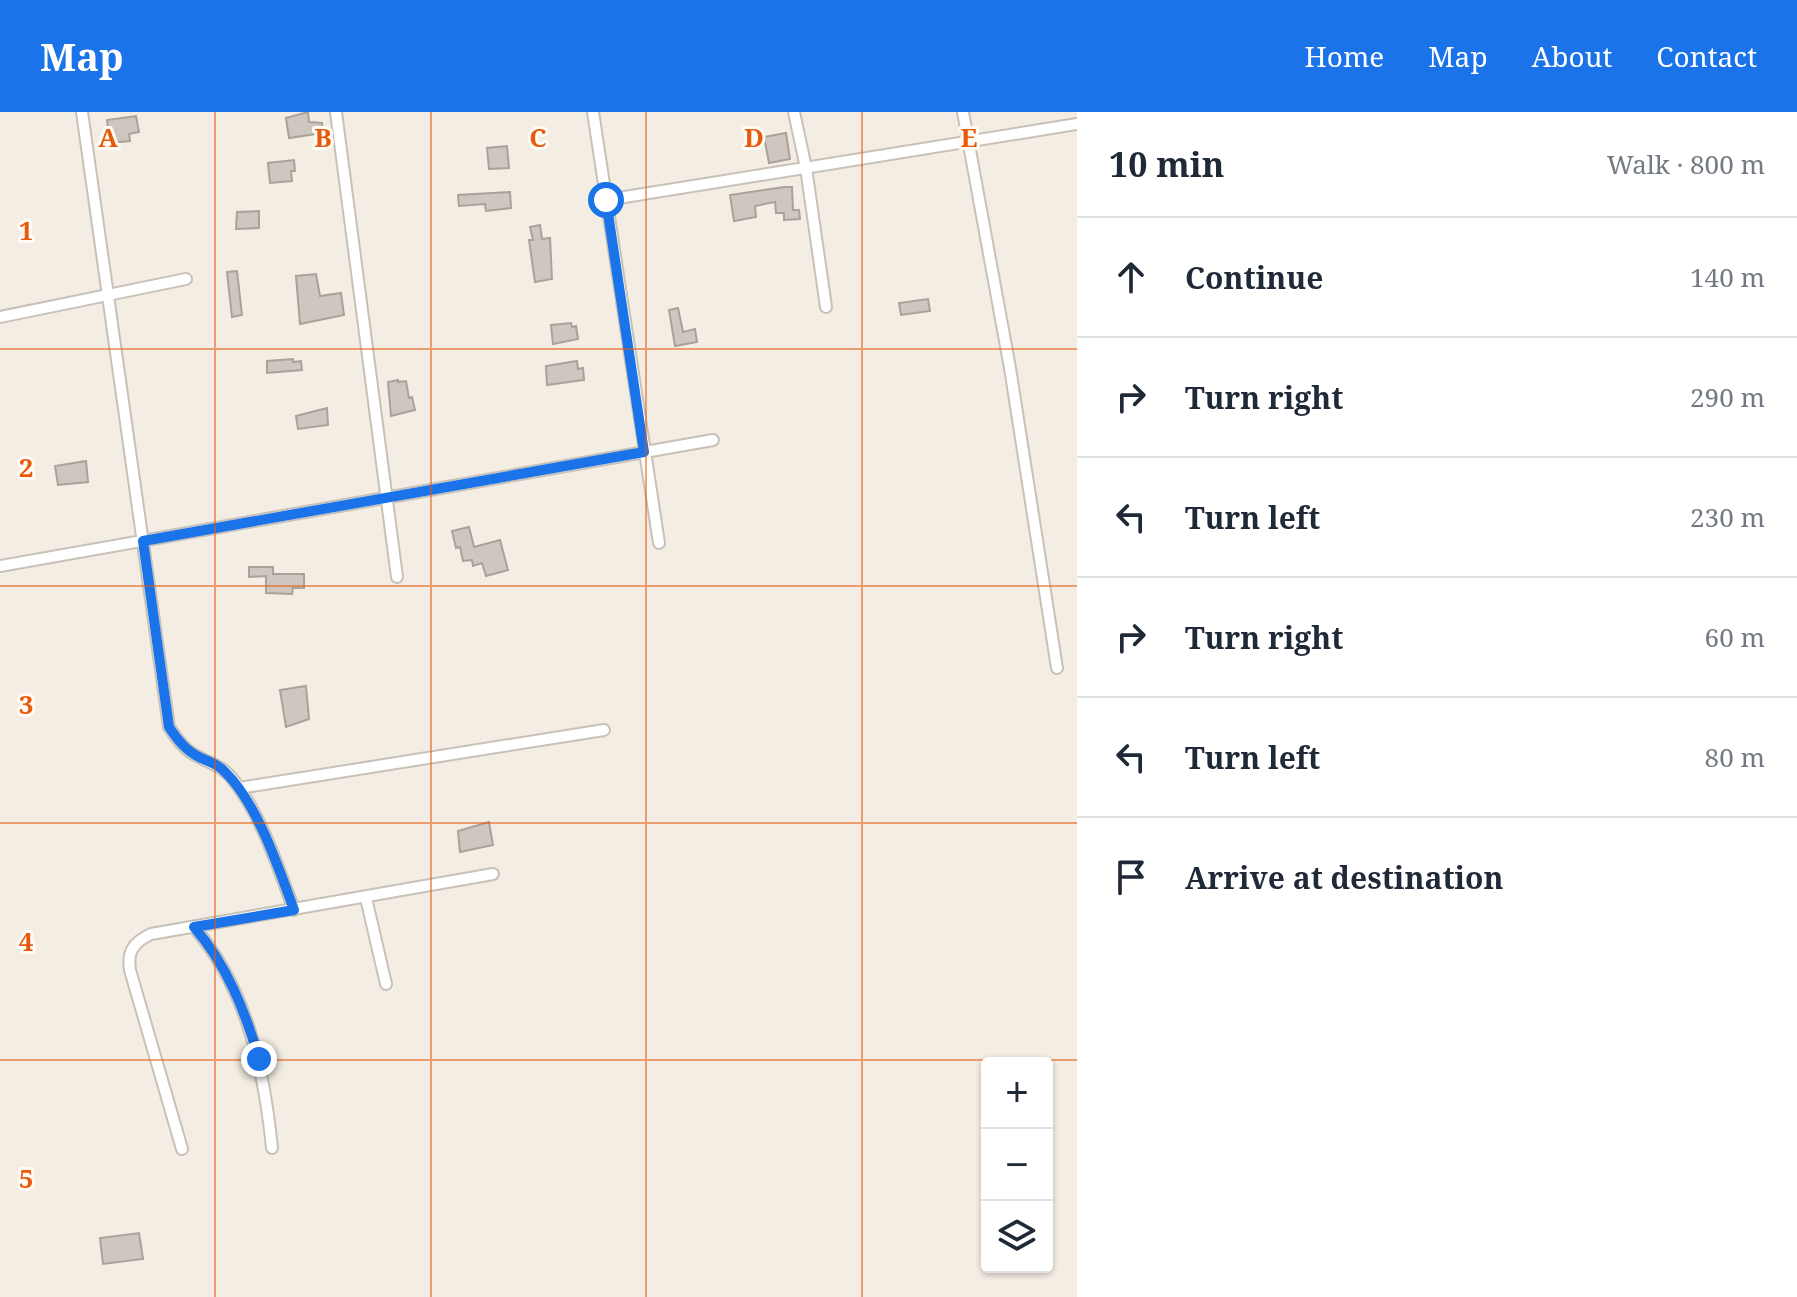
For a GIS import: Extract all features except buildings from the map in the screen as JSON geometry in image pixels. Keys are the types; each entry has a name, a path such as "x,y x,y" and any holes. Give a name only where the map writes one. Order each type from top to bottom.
{"street":[{"path":"82,112 169,727 180,744 198,757 217,764 239,788 268,842 294,910"},
{"path":"336,112 397,577"},
{"path":"593,112 659,543"},
{"path":"794,112 806,168 826,307"},
{"path":"963,112 1010,368 1057,668"},
{"path":"606,200 1077,124"},
{"path":"0,317 186,279"},
{"path":"0,566 713,440"},
{"path":"239,788 604,730"},
{"path":"182,1149 164,1094 129,960 130,951 137,941 151,934 493,874"},
{"path":"366,898 386,984"},
{"path":"194,927 214,952 230,980 254,1043 267,1094 272,1148"}],"route":[{"path":"259,1059 230,980 208,943 194,927 294,910 273,852 239,788 217,764 198,757 180,744 169,727 143,541 644,452 606,200"}]}
